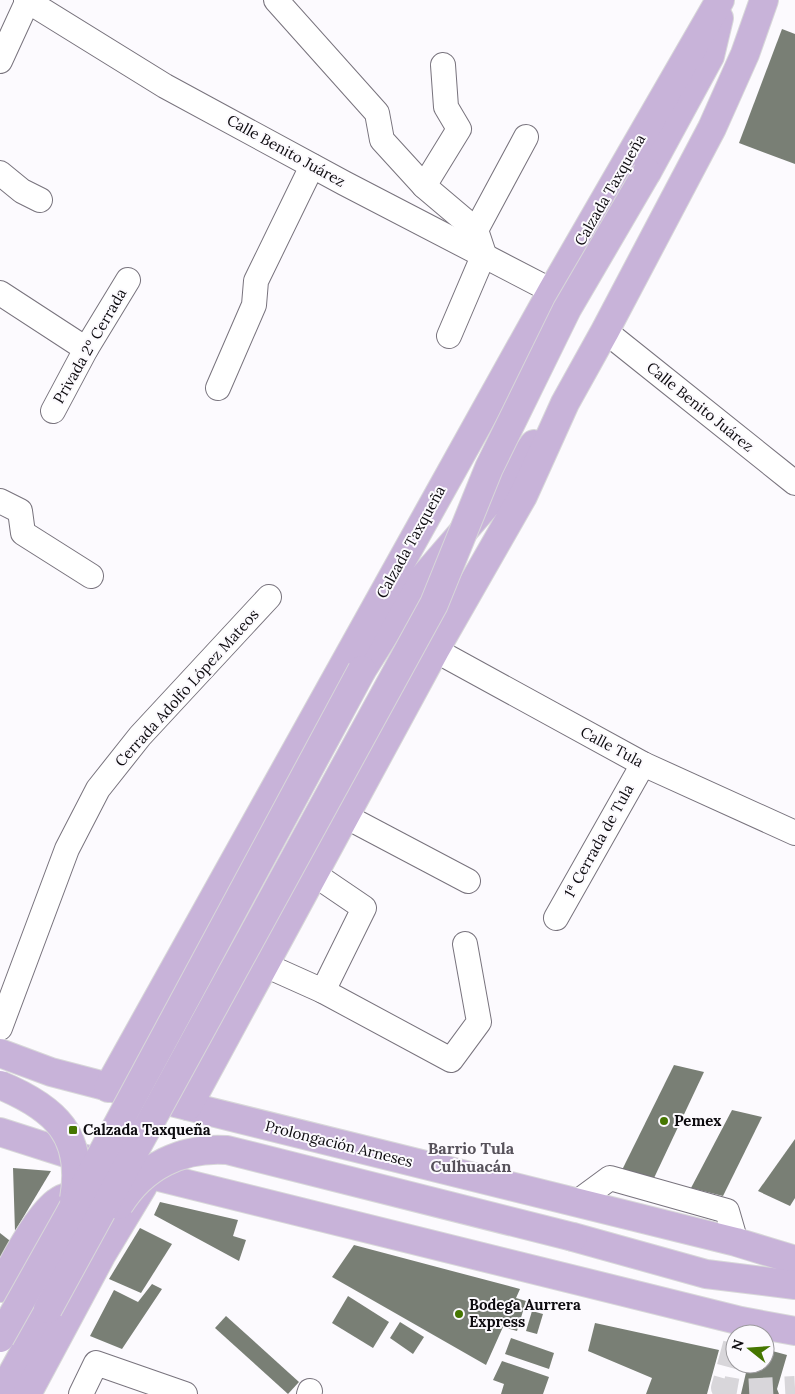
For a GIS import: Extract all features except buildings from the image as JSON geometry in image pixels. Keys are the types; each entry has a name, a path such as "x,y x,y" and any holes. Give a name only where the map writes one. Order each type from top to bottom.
{"main road":[{"name":"Calzada Taxqueña","path":"108,1088 160,991 552,291 720,0"},
{"name":"Calzada Taxqueña","path":"1,1394 434,604 489,468 563,318 647,172 710,56 724,0"},
{"name":"Calzada Taxqueña","path":"0,1338 69,1215 362,670 411,592 506,482 564,402 606,331 712,128 745,54 764,0"},
{"name":"Calzada Taxqueña","path":"188,1106 435,650 523,496 564,402"},
{"path":"160,991 160,1013 164,1023 180,1038 200,1042 210,1040 220,1036 234,1021"},
{"name":"Prolongación Arneses","path":"0,1053 51,1072 108,1088 188,1106 736,1242 795,1260"},
{"path":"0,1085 34,1100 47,1110 67,1136 74,1151 77,1184 69,1215"},
{"path":"0,1132 78,1157 741,1321 795,1331"},
{"path":"48,1309 70,1282 134,1183 165,1161 197,1150 227,1150 573,1237 706,1274 795,1285"},
{"path":"0,1288 26,1241 58,1201 83,1193 90,1188 94,1180 94,1173 90,1166 78,1157"},
{"path":"27,1394 102,1254 150,1174"},
{"path":"26,1241 55,1236 71,1242 82,1254 86,1262 88,1281"}],"street":[{"path":"0,61 27,0"},
{"name":"Calle Benito Juárez","path":"27,0 165,86 312,166 552,291"},
{"path":"276,0 377,113 382,140 424,186 476,230 484,254 449,336"},
{"path":"424,186 459,129 446,107 444,65"},
{"path":"476,230 526,137"},
{"path":"218,388 254,305 256,281 312,166"},
{"path":"0,173 22,191 40,200"},
{"name":"Privada 2º Cerrada","path":"53,411 86,349 128,280"},
{"path":"0,293 86,349"},
{"name":"Calle Benito Juárez","path":"606,331 795,483"},
{"path":"0,501 20,511 23,533 91,576"},
{"name":"Cerrada Adolfo López Mateos","path":"0,1028 67,850 98,789 140,736 269,597"},
{"name":"Calle Tula","path":"435,650 643,764 795,833"},
{"name":"1ª Cerrada de Tula","path":"556,918 643,764"},
{"path":"345,816 468,881"},
{"path":"314,874 364,908 323,991"},
{"path":"265,965 323,991 450,1060 479,1022 465,944"},
{"path":"81,1394 96,1363 185,1394"}],"tunnel":[{"path":"727,1374 723,1388 740,1391 795,1388"}],"place":[{"name":"Pemex","path":"664,1121"},
{"name":"Calzada Taxqueña","path":"73,1130"},
{"name":"Bodega Aurrera Express","path":"459,1314"}],"district":[{"name":"Barrio Tula Culhuacán","path":"471,1157"}]}
